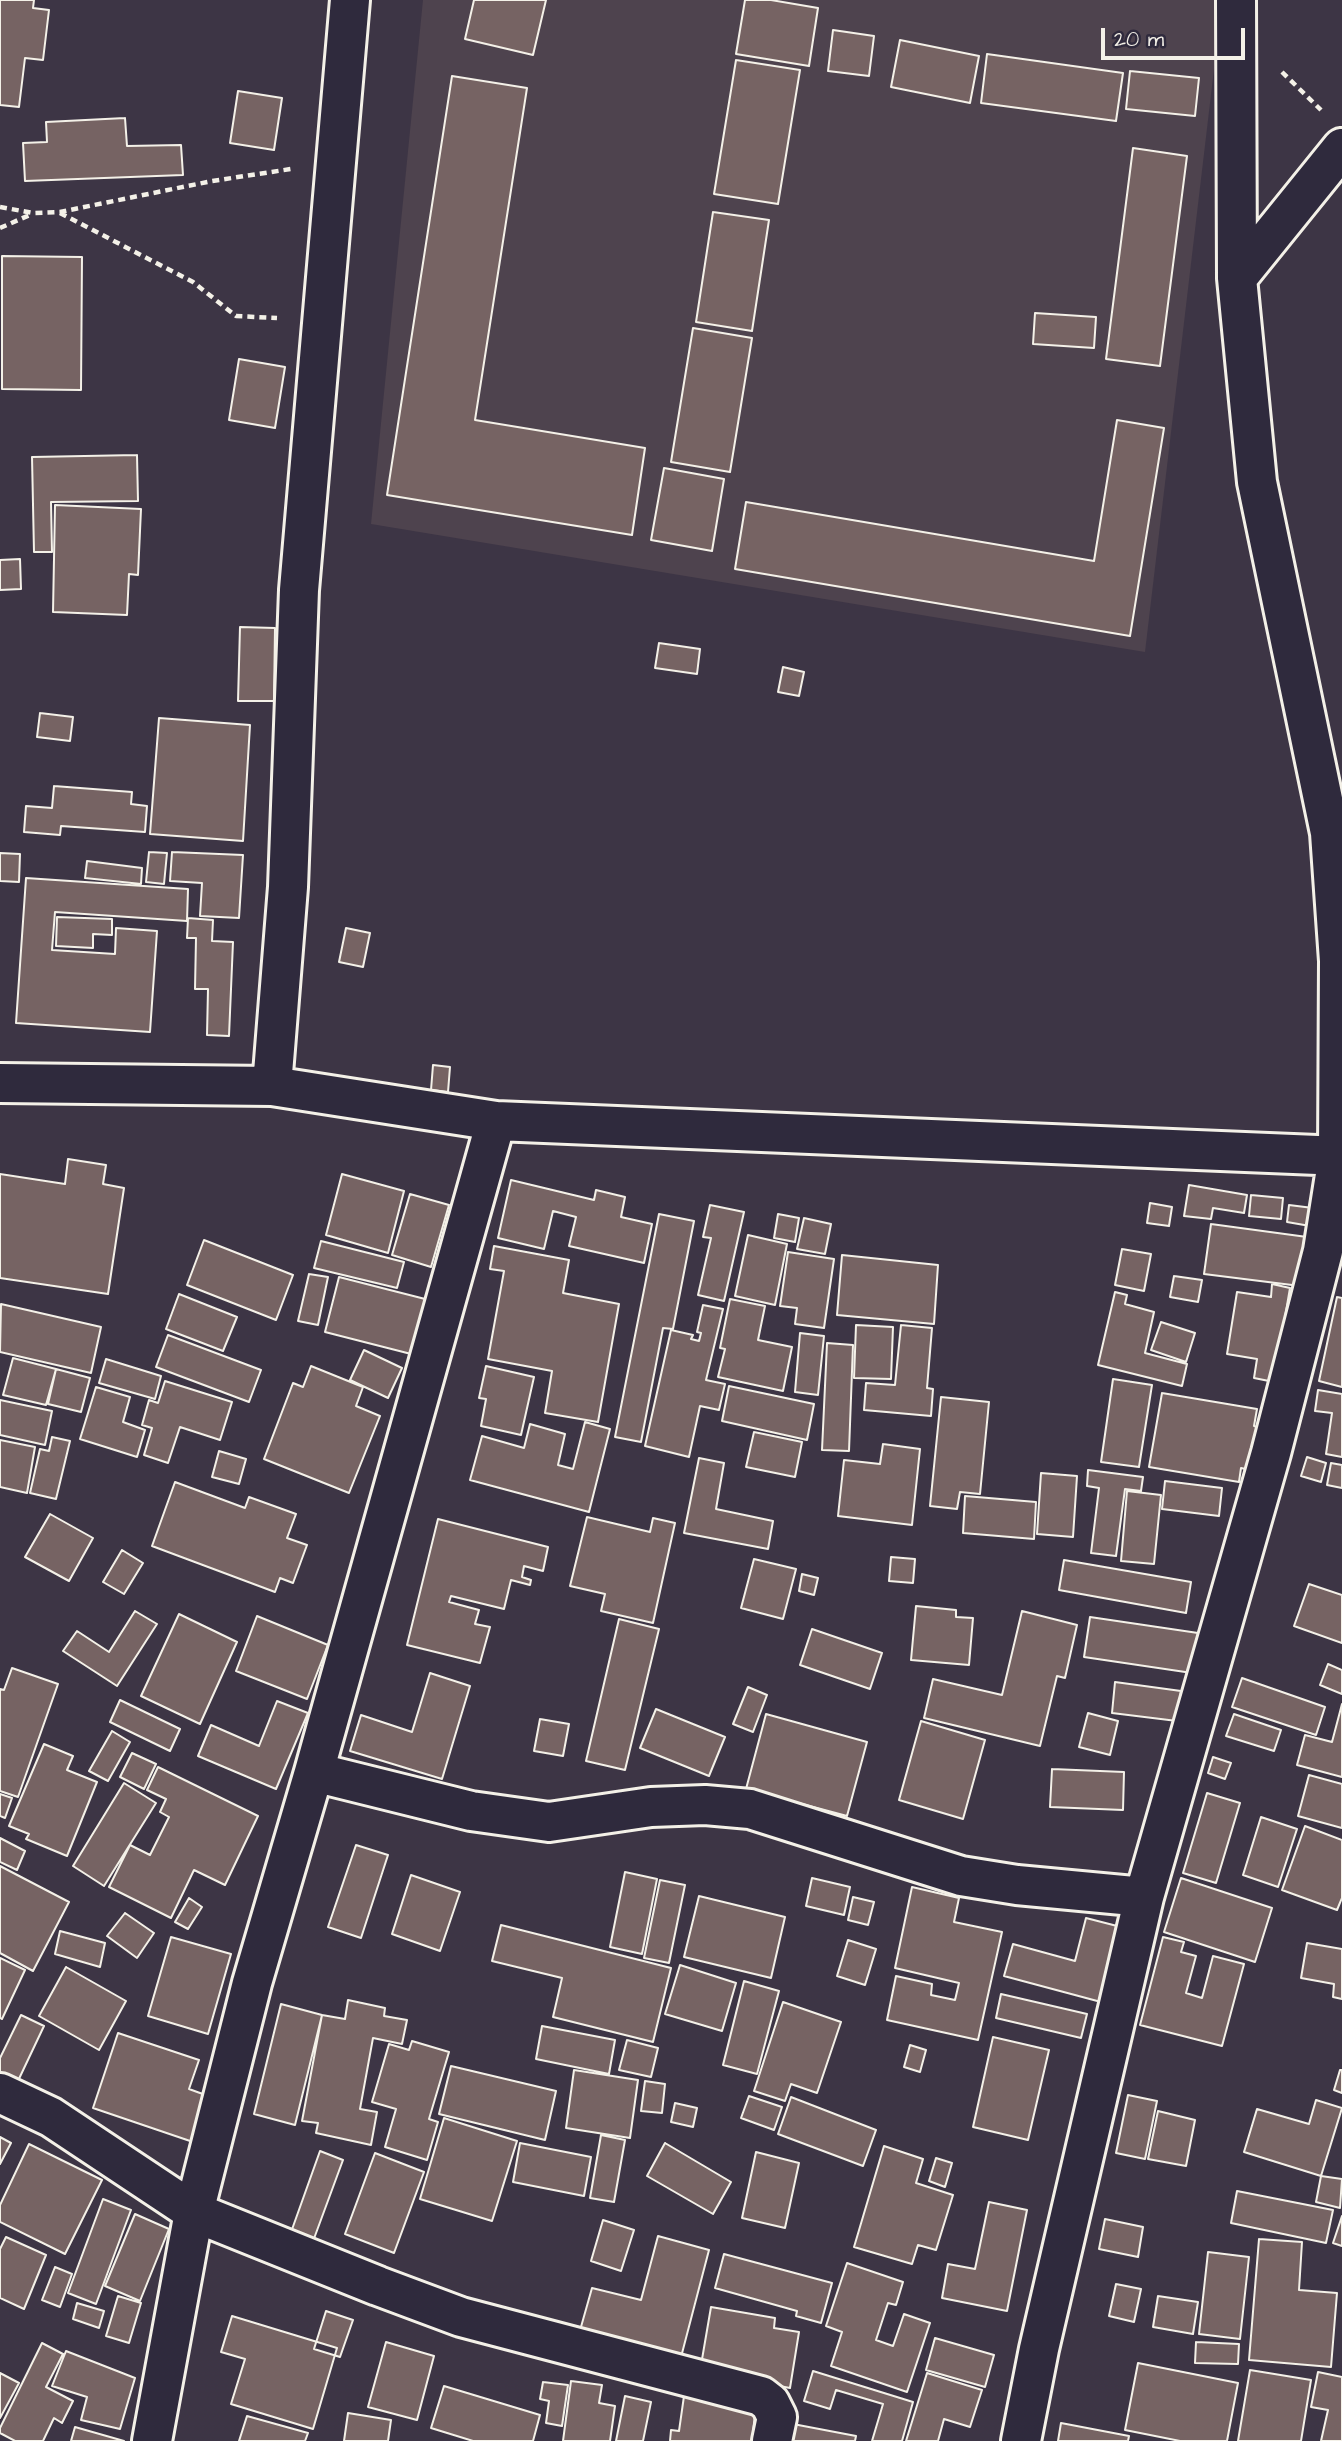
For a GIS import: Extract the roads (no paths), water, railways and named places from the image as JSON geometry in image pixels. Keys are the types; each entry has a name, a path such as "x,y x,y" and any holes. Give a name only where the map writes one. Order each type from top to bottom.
{"street":[{"path":"272,1086 288,887 299,590 350,0"},
{"path":"1021,2441 1039,2349 1144,1897 1265,1476 1322,1251 1340,1156 1339,961 1330,833 1257,482 1237,278 1237,15"},
{"path":"1237,278 1342,148"},
{"path":"0,1083 272,1086 496,1121 1340,1156"},
{"path":"152,2441 194,2212 252,1983 314,1772 496,1121"},
{"path":"314,1772 471,1811 549,1822 652,1807 705,1805 750,1809 961,1875 1017,1885 1144,1897"},
{"path":"0,2093 51,2117 194,2212 461,2317 761,2396 770,2403 777,2417 772,2441"}]}
